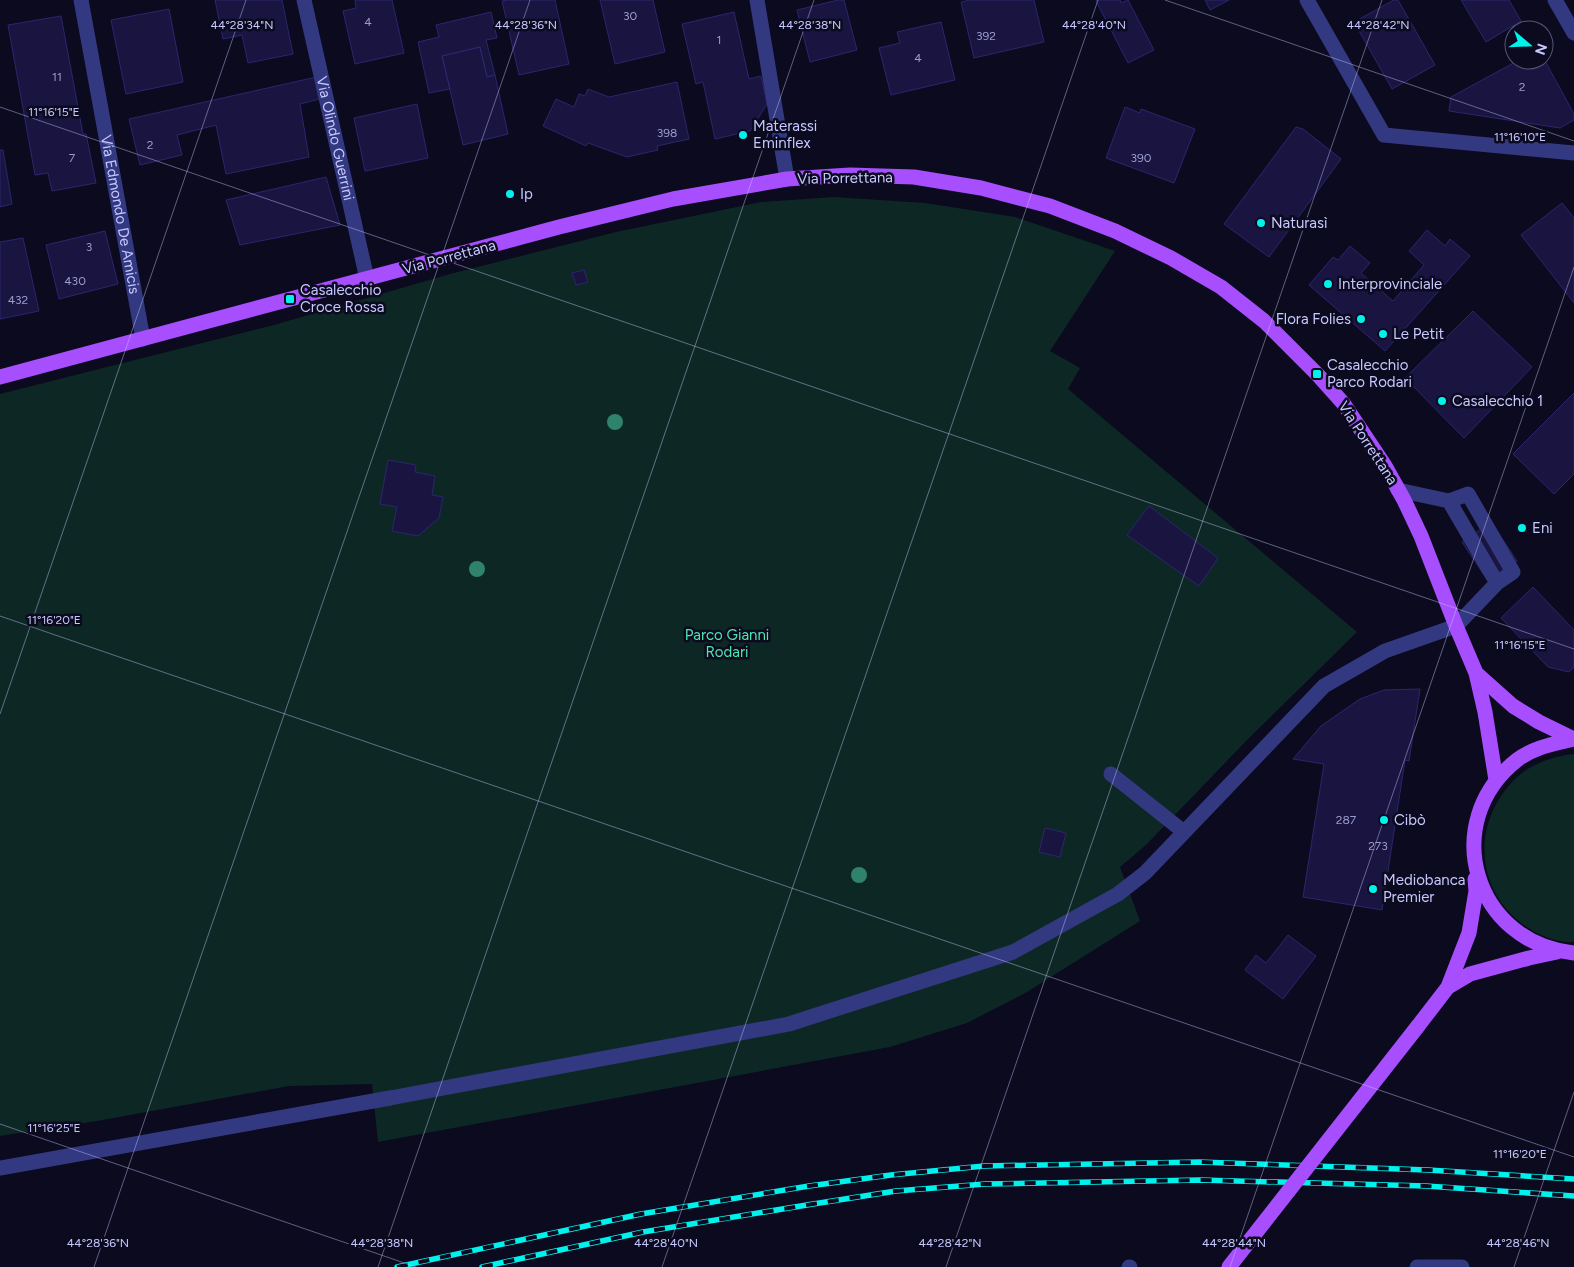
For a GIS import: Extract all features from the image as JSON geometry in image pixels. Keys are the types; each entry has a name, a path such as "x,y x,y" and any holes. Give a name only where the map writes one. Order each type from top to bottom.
{"main road":[{"name":"Via Porrettana","path":"0,377 550,229 673,199 787,179 850,175 914,177 981,188 1050,206 1115,231 1171,258 1221,287 1264,321 1343,403 1385,466 1421,536 1476,673 1485,712 1496,780"},
{"name":"Via Porrettana","path":"1476,673 1513,706 1539,722 1574,739"},
{"path":"1229,1267 1448,988 1468,933 1474,906 1476,891 1473,855 1475,828 1483,803 1496,780 1518,759 1545,746 1574,739"},
{"path":"1473,855 1478,878 1487,899 1500,918 1517,933 1537,944 1566,952"},
{"path":"1448,988 1470,974 1529,958 1566,952"}],"street":[{"name":"Via Edmondo De Amicis","path":"80,0 143,339"},
{"name":"Via Olindo Guerrini","path":"304,0 367,279"},
{"path":"756,0 787,179"},
{"path":"1307,0 1384,135 1574,153"},
{"path":"1555,0 1574,34"},
{"path":"0,1168 789,1024 1012,952 1118,894 1145,873 1324,686 1385,651 1456,626 1496,583 1449,501 1398,490"},
{"path":"1111,774 1184,832"},
{"path":"1418,1267 1462,1267"}],"green space":[{"name":"Parco Gianni Rodari","path":"834,197 925,203 1015,217 1115,251 1050,351 1080,368 1068,389 1357,632 1249,738 1146,845 1120,867 1140,921 1027,992 967,1023 890,1047 378,1142 372,1084 289,1086 97,1121 0,1136 0,394 274,325 450,274 616,232 761,202"},
{"path":"1574,754 1574,942 1567,942 1554,940 1535,932 1507,910 1495,893 1488,874 1485,855 1486,835 1491,815 1501,796 1515,779 1528,769 1543,762"}],"building":[{"path":"215,0 282,0 293,54 248,63 242,35 223,39"},
{"path":"355,0 392,0 404,53 355,64 343,11 356,8"},
{"path":"555,0 569,64 519,75 502,1"},
{"path":"600,0 653,0 665,52 615,64"},
{"path":"844,0 857,50 810,62 797,10"},
{"path":"970,0 1034,0 1044,42 974,58 961,2"},
{"path":"1097,0 1120,0 1121,3 1128,0 1154,50 1128,63"},
{"path":"1205,0 1229,0 1210,10"},
{"path":"1394,0 1398,0 1435,65 1392,89 1354,22"},
{"path":"1461,0 1509,0 1520,20 1504,20 1504,31 1486,42"},
{"path":"169,9 183,82 126,94 111,20"},
{"path":"491,12 497,38 486,40 495,75 487,77 480,47 442,56 450,89 429,93 418,42 439,37 436,25"},
{"path":"734,12 749,79 761,76 767,104 750,131 715,139 703,82 696,84 682,24"},
{"path":"61,16 83,134 86,134 96,183 52,191 48,173 35,175 8,25"},
{"path":"941,22 955,80 891,95 879,48 900,43 897,32"},
{"path":"480,47 487,77 495,75 508,134 463,145 442,56"},
{"path":"1504,68 1504,70 1550,70 1574,114 1574,120 1560,128 1449,111 1451,97"},
{"path":"321,76 324,98 300,104 309,157 226,174 216,125 177,135 182,155 140,165 129,119"},
{"path":"677,82 689,139 657,146 658,150 627,157 588,143 586,146 543,126 556,99 574,107 579,94 585,96 588,89 609,97"},
{"path":"417,104 428,158 365,171 354,118"},
{"path":"1125,107 1140,113 1141,109 1195,129 1174,183 1106,158"},
{"path":"1296,127 1303,129 1341,159 1269,257 1224,224"},
{"path":"0,150 3,150 12,204 0,207"},
{"path":"326,177 340,225 240,245 226,200"},
{"path":"1562,203 1574,218 1574,303 1521,235"},
{"path":"1427,230 1445,246 1450,239 1470,256 1385,351 1309,285 1333,257 1338,260 1350,246 1370,263 1361,273 1393,301 1424,265 1409,251"},
{"path":"105,231 118,284 59,299 46,245"},
{"path":"23,238 39,311 0,319 0,242"},
{"path":"584,270 588,282 576,285 572,273"},
{"path":"1473,311 1532,367 1464,438 1405,378"},
{"path":"1574,393 1574,474 1554,494 1513,454"},
{"path":"388,460 416,465 415,472 435,476 432,495 443,497 439,518 418,536 392,531 397,507 380,504"},
{"path":"1149,506 1218,558 1199,586 1127,535"},
{"path":"1491,522 1517,561 1488,581 1462,542"},
{"path":"1533,587 1574,630 1574,667 1569,672 1548,667 1501,618"},
{"path":"1420,689 1409,761 1405,760 1382,910 1303,897 1324,764 1293,759 1321,726 1360,699 1384,690"},
{"path":"1045,828 1066,833 1060,857 1039,852"},
{"path":"1288,935 1316,956 1283,999 1245,970 1256,955 1266,963"}],"railway":[{"path":"397,1267 641,1214 809,1186 891,1175 984,1166 1199,1162 1428,1170 1574,1179"},
{"path":"482,1267 643,1232 896,1191 985,1184 1200,1180 1426,1186 1574,1196"}],"place":[{"name":"Materassi Eminflex","path":"743,135"},
{"name":"Ip","path":"510,194"},
{"name":"Naturasì","path":"1261,223"},
{"name":"Interprovinciale","path":"1328,284"},
{"name":"Casalecchio Croce Rossa","path":"290,299"},
{"name":"Flora Folies","path":"1361,319"},
{"name":"Le Petit","path":"1383,334"},
{"name":"Casalecchio Parco Rodari","path":"1317,374"},
{"name":"Casalecchio 1","path":"1442,401"},
{"name":"Eni","path":"1522,528"},
{"name":"Cibò","path":"1384,820"},
{"name":"Mediobanca Premier","path":"1373,889"}]}
